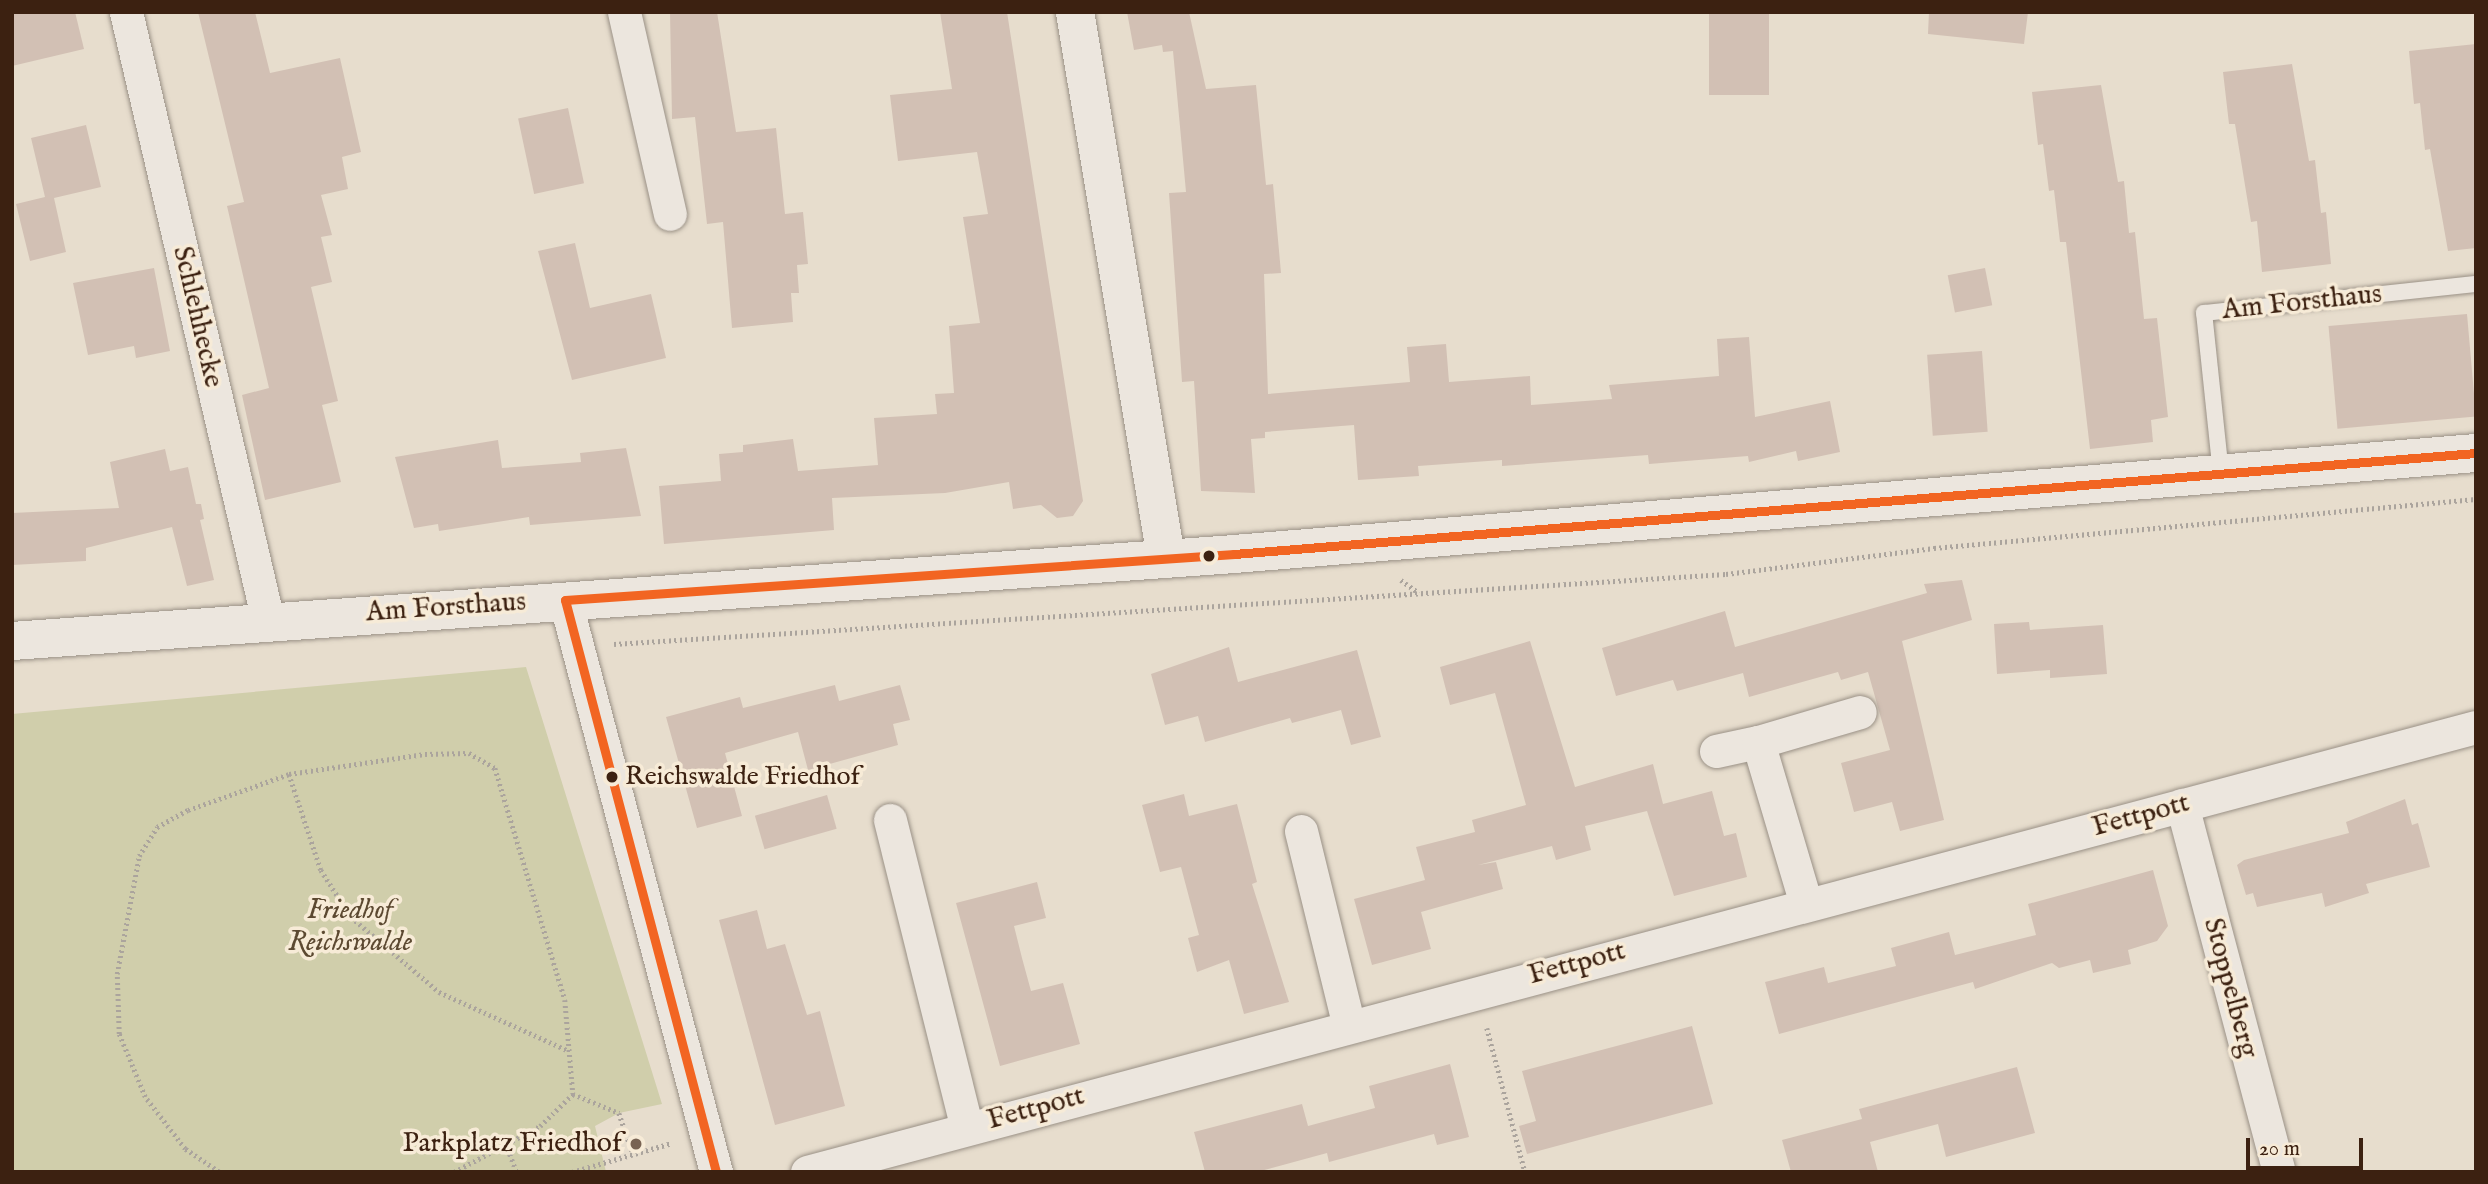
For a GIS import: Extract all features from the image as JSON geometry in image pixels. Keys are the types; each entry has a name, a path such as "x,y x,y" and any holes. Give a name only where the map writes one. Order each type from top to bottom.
{"street":[{"name":"Schlehhecke","path":"127,12 268,621"},
{"path":"624,12 670,214"},
{"path":"1075,12 1166,557"},
{"name":"Am Forsthaus","path":"12,640 1166,557 2476,453"},
{"path":"565,600 716,1172"},
{"path":"1716,751 1758,742 1860,712"},
{"name":"Fettpott","path":"807,1172 1478,990 2476,727"},
{"path":"1758,742 1806,904"},
{"name":"Stoppelberg","path":"2182,805 2279,1172"},
{"name":"Fettpott","path":"890,820 967,1128"},
{"path":"1301,831 1349,1026"}],"lane":[{"name":"Am Forsthaus","path":"2221,474 2204,313 2476,284"}],"path":[{"path":"577,647 1726,574 1948,546 2476,499"},
{"path":"219,1172 185,1149 145,1097 119,1034 117,974 139,856 157,827 188,810 289,774 436,754 469,753 495,768 565,1000 567,1050 573,1094"},
{"path":"289,774 321,870 351,917 439,992 567,1050"},
{"path":"1478,990 1525,1172"},
{"path":"573,1094 619,1113 633,1154"},
{"path":"454,1172 540,1126 573,1094"},
{"path":"572,1172 707,1133"},
{"path":"506,1144 517,1172"}],"green space":[{"name":"Friedhof Reichswalde","path":"526,667 662,1104 619,1113 595,1126 606,1172 12,1172 12,714"}],"building":[{"path":"12,12 75,12 84,49 12,66"},
{"path":"198,12 255,12 270,73 340,58 361,152 342,157 348,189 321,195 332,235 321,237 332,282 311,287 338,401 322,405 341,482 265,500 242,395 269,388 227,206 244,202"},
{"path":"670,12 717,12 736,132 776,128 785,214 803,212 808,264 797,265 799,293 791,293 793,322 732,328 723,222 707,224 695,117 672,119"},
{"path":"940,12 1007,12 1083,501 1073,516 1057,518 1041,505 1013,509 1009,482 945,493 832,498 834,530 664,544 659,486 721,481 719,454 743,452 743,445 793,439 798,471 878,465 874,418 937,414 935,394 954,393 949,326 980,323 963,217 988,214 977,152 898,161 890,95 952,89"},
{"path":"1127,12 1189,12 1206,89 1256,85 1266,185 1273,184 1281,273 1264,274 1268,394 1410,382 1407,347 1446,344 1449,382 1530,376 1531,405 1612,399 1609,385 1719,376 1717,339 1749,337 1755,417 1830,401 1840,452 1798,461 1796,451 1749,462 1748,456 1649,464 1648,455 1502,466 1502,460 1418,466 1419,476 1358,480 1354,425 1265,432 1265,438 1251,439 1255,493 1201,491 1194,381 1182,382 1169,193 1186,192 1173,51 1163,52 1162,45 1134,50"},
{"path":"1709,12 1769,12 1769,95 1709,95"},
{"path":"1929,12 2028,12 2024,44 1928,34"},
{"path":"2476,44 2476,248 2448,251 2430,149 2425,150 2420,103 2414,104 2409,51"},
{"path":"2292,64 2309,161 2315,160 2321,213 2326,212 2331,264 2262,272 2257,221 2251,222 2235,124 2229,124 2223,72"},
{"path":"2101,85 2118,182 2124,181 2129,233 2135,232 2144,319 2157,318 2168,417 2151,420 2153,442 2090,449 2066,242 2060,242 2054,190 2049,191 2043,144 2038,145 2032,92"},
{"path":"568,108 584,183 534,194 518,119"},
{"path":"86,125 101,187 54,198 66,252 30,261 16,204 45,197 31,138"},
{"path":"575,243 590,308 651,294 666,358 572,380 538,251"},
{"path":"154,268 170,351 136,358 134,346 88,355 73,283"},
{"path":"1985,268 1992,305 1955,313 1948,275"},
{"path":"2467,314 2476,417 2338,429 2329,326"},
{"path":"1982,351 1988,432 1933,436 1927,355"},
{"path":"498,440 502,468 581,462 580,453 626,448 641,516 530,525 529,517 439,531 438,524 414,528 395,457"},
{"path":"165,449 170,471 188,467 196,504 201,504 204,519 200,520 214,580 187,586 172,527 86,548 86,561 12,565 12,513 119,508 110,462"},
{"path":"1962,580 1972,620 1902,641 1944,820 1900,831 1892,802 1854,812 1841,763 1890,750 1868,672 1841,680 1838,672 1749,697 1743,673 1677,691 1673,680 1616,696 1602,648 1725,611 1735,647 1927,593 1924,584"},
{"path":"2029,622 2030,630 2103,625 2107,674 2050,678 2050,670 1997,674 1994,624"},
{"path":"1530,641 1575,787 1653,764 1663,804 1712,791 1724,836 1736,833 1747,877 1674,896 1647,811 1585,826 1591,850 1556,860 1552,846 1478,865 1496,862 1503,889 1421,912 1431,949 1372,965 1354,899 1425,880 1416,847 1475,832 1472,820 1526,805 1495,693 1450,705 1440,667"},
{"path":"1229,647 1238,682 1357,650 1381,737 1351,745 1341,710 1292,723 1290,718 1205,742 1198,716 1165,725 1151,674"},
{"path":"835,685 839,701 900,685 910,720 893,724 898,745 808,770 798,732 725,753 742,816 697,828 666,717 740,697 743,708"},
{"path":"1184,794 1189,816 1237,804 1257,882 1252,884 1289,1002 1244,1014 1229,960 1197,972 1188,938 1199,935 1181,867 1160,872 1142,805"},
{"path":"827,795 837,829 765,849 755,816"},
{"path":"2405,799 2412,825 2418,823 2430,867 2366,884 2369,893 2325,907 2322,893 2257,907 2253,893 2246,895 2237,865 2244,860 2349,833 2346,822"},
{"path":"2153,870 2168,926 2157,941 2128,950 2131,964 2093,973 2090,960 2059,968 2052,963 1975,989 1973,982 1779,1034 1765,982 1824,967 1828,983 1896,966 1891,948 1949,932 1955,955 2036,935 2028,904"},
{"path":"1037,882 1046,918 1014,926 1022,958 1031,991 1063,983 1080,1044 1000,1066 956,903"},
{"path":"757,910 767,949 785,944 807,1015 820,1011 845,1106 775,1125 719,920"},
{"path":"1692,1026 1713,1104 1527,1154 1519,1126 1536,1121 1522,1071"},
{"path":"1450,1064 1469,1137 1437,1145 1434,1134 1329,1162 1327,1153 1257,1172 1205,1172 1194,1132 1302,1104 1308,1126 1375,1108 1369,1086"},
{"path":"2017,1067 2035,1133 1946,1157 1938,1124 1870,1142 1878,1172 1791,1172 1782,1140 1862,1119 1859,1109"}],"transit line":[{"path":"565,600 1234,554 2476,453"},
{"path":"565,600 716,1172"}],"place":[{"name":"Reichswalde Friedhof","path":"612,777"},
{"name":"Parkplatz Friedhof","path":"636,1144"}]}
